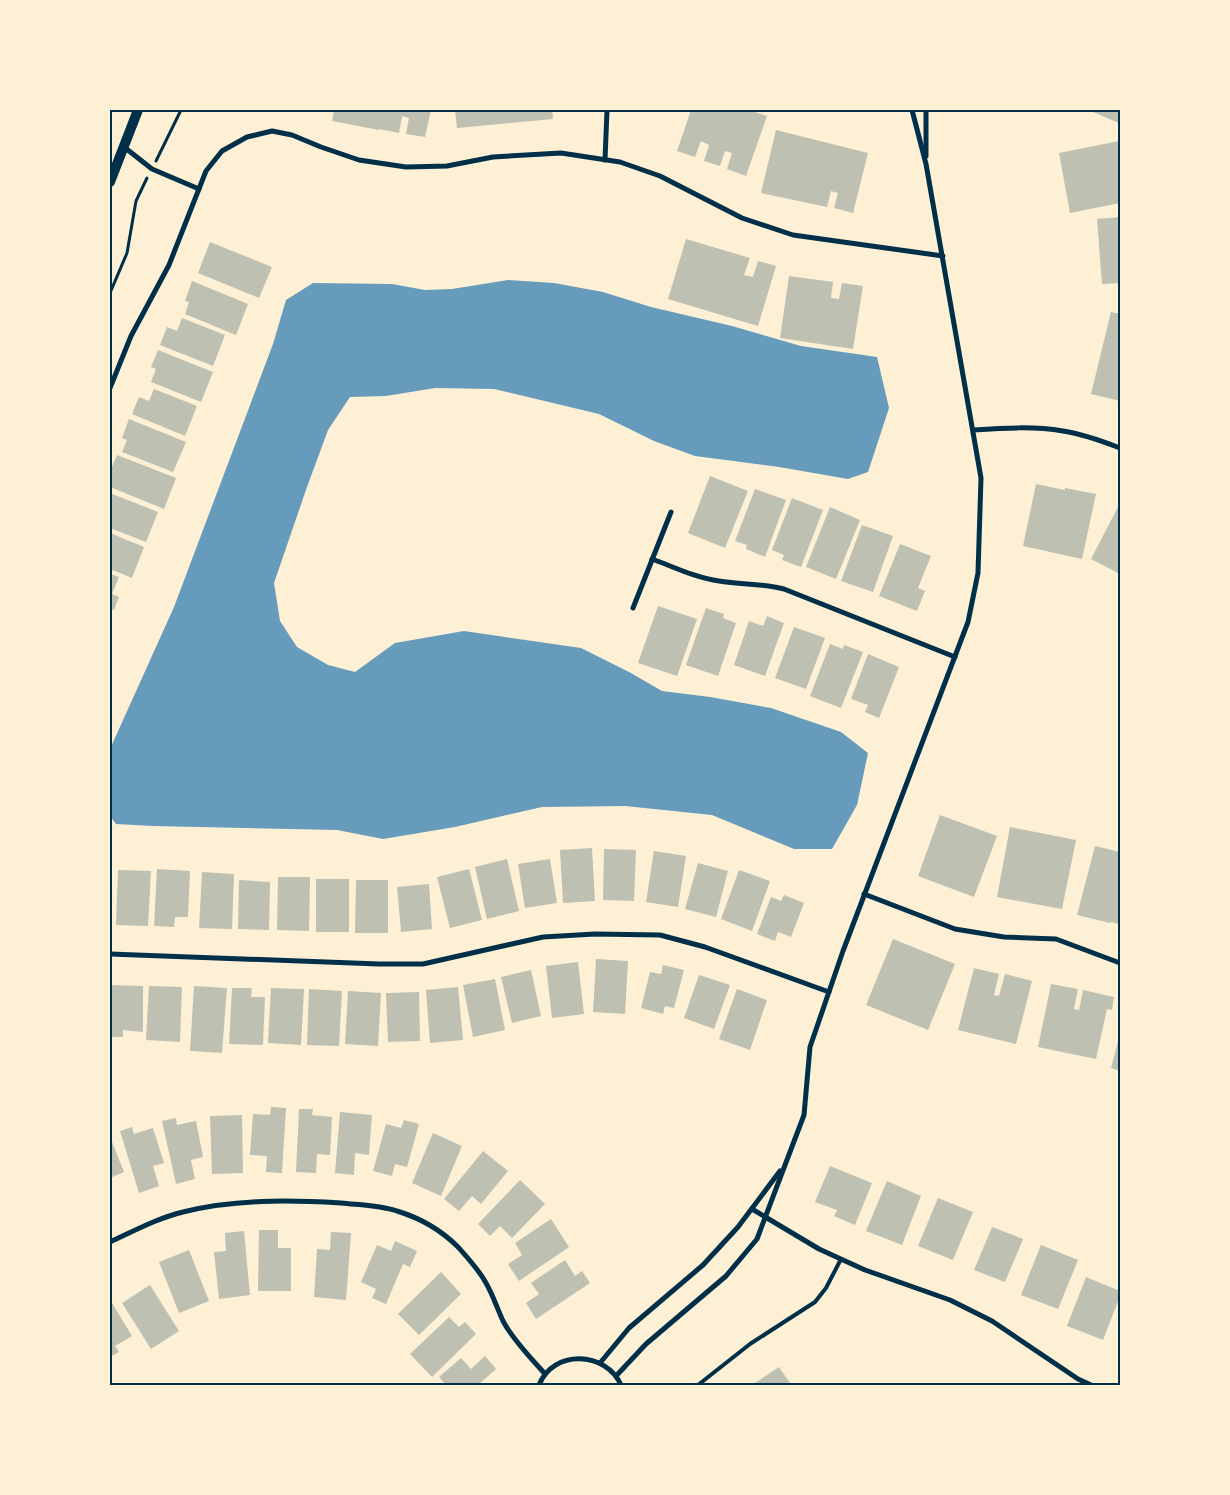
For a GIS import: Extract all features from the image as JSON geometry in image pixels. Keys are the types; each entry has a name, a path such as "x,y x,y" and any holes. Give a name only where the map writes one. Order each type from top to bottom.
{"main road":[{"path":"110,182 138,110"}],"street":[{"path":"605,160 607,110"},
{"path":"616,1376 646,1344 726,1276 757,1239 804,1115 810,1047 864,894 968,622 978,573 981,478 926,164 912,110"},
{"path":"926,110 926,164"},
{"path":"110,388 131,336 169,265 206,171 222,151 247,137 272,132 292,135 359,160 406,167 447,166 492,157 561,153 620,162 660,176 742,218 793,235 943,256"},
{"path":"124,146 152,169 200,189"},
{"path":"973,430 1008,428 1047,429 1084,436 1120,448"},
{"path":"633,608 671,512"},
{"path":"652,559 712,580 768,585 784,590 955,657"},
{"path":"864,894 955,929 1004,938 1056,939 1120,964"},
{"path":"110,954 423,964 543,937 595,934 660,935 705,947 829,992"},
{"path":"600,1363 629,1328 703,1265 738,1228 785,1165"},
{"path":"110,1242 182,1212 223,1205 286,1201 377,1206 396,1210 414,1217 446,1236 470,1260 486,1282 503,1321 545,1374"},
{"path":"752,1209 819,1250 865,1270 950,1300 992,1321 1091,1385"},
{"path":"539,1385 550,1369 563,1361 578,1358 594,1360 600,1363 611,1370 621,1385"}],"lane":[{"path":"698,1385 750,1344 815,1302 826,1288 841,1259"}],"path":[{"path":"110,293 127,253 136,200 181,110"}],"water":[{"path":"508,280 554,283 603,292 651,307 732,326 801,346 877,357 889,408 868,472 848,479 779,467 695,456 654,441 599,414 494,389 435,388 386,396 350,397 328,430 274,583 280,621 297,647 328,665 355,672 395,643 464,631 581,648 662,691 771,708 841,732 868,753 857,805 832,849 794,849 712,815 625,806 542,807 455,827 383,839 337,830 116,824 110,816 110,749 174,607 273,344 286,300 313,283 392,284 425,290 452,289"}],"building":[{"path":"334,110 431,110 425,137 406,134 409,118 402,116 399,133 332,121"},
{"path":"455,110 552,110 553,119 457,128"},
{"path":"691,110 749,110 767,116 746,176 727,169 732,153 725,151 720,166 704,161 709,145 701,141 695,157 677,151"},
{"path":"1088,110 1120,110 1119,123"},
{"path":"776,130 868,153 853,213 834,208 838,193 831,191 827,207 761,193"},
{"path":"1119,141 1120,203 1070,213 1059,153"},
{"path":"1120,217 1120,283 1102,284 1097,219"},
{"path":"686,239 750,258 744,275 753,277 758,261 776,266 758,326 668,299"},
{"path":"210,242 272,267 259,298 198,273"},
{"path":"789,276 833,282 831,298 839,299 842,283 863,286 853,349 780,338"},
{"path":"192,281 248,304 236,335 185,314 189,302 185,301"},
{"path":"1111,312 1120,314 1120,401 1091,394"},
{"path":"182,318 225,335 213,366 160,345 167,327 177,331"},
{"path":"158,350 213,372 201,402 151,382 156,369 151,367"},
{"path":"154,389 197,406 185,436 132,414 139,397 149,401"},
{"path":"129,419 186,442 173,472 122,452 127,440 122,438"},
{"path":"117,455 176,478 164,509 110,487 110,471"},
{"path":"710,476 748,491 725,548 688,533"},
{"path":"1036,484 1096,494 1082,559 1023,546"},
{"path":"755,489 786,500 765,557 746,549 747,545 735,541"},
{"path":"110,493 158,512 146,542 110,528"},
{"path":"792,498 823,510 801,567 782,560 784,555 772,550"},
{"path":"1120,503 1120,574 1091,559"},
{"path":"830,507 860,520 836,579 806,567"},
{"path":"862,525 893,536 873,592 841,581"},
{"path":"110,533 144,547 132,578 110,569"},
{"path":"900,544 931,556 918,588 925,591 917,611 879,596"},
{"path":"110,574 119,577 112,594 119,597 114,610 110,609"},
{"path":"658,606 697,619 677,676 638,663"},
{"path":"706,608 724,614 723,618 736,623 718,676 686,665"},
{"path":"767,616 784,623 765,676 734,665 749,621 763,626"},
{"path":"794,627 825,638 806,689 775,678"},
{"path":"830,644 843,649 844,645 863,652 841,708 810,696"},
{"path":"868,654 899,667 879,718 865,712 868,705 851,699"},
{"path":"940,815 997,836 974,897 918,876"},
{"path":"1010,827 1076,840 1062,909 997,897"},
{"path":"1095,846 1120,852 1120,924 1077,915"},
{"path":"592,848 595,901 563,903 560,850"},
{"path":"604,849 636,850 634,901 603,900"},
{"path":"654,851 686,856 678,907 646,902"},
{"path":"507,859 519,911 487,919 475,867"},
{"path":"550,859 557,903 525,908 518,864"},
{"path":"698,863 728,871 716,917 685,909"},
{"path":"157,869 190,871 188,917 175,917 174,927 154,926"},
{"path":"469,869 482,920 450,928 437,877"},
{"path":"118,870 151,871 148,926 116,925"},
{"path":"739,870 770,881 752,931 721,919"},
{"path":"202,872 234,874 232,929 199,928"},
{"path":"278,877 310,877 309,931 277,930"},
{"path":"316,879 349,879 349,932 316,932"},
{"path":"239,880 270,882 269,930 238,929"},
{"path":"356,880 388,880 388,933 355,933"},
{"path":"429,884 432,929 401,932 397,887"},
{"path":"784,895 804,903 791,937 778,932 775,941 757,934 771,897 781,901"},
{"path":"893,939 955,964 928,1030 866,1005"},
{"path":"596,959 628,961 625,1014 593,1012"},
{"path":"578,962 584,1014 552,1018 546,966"},
{"path":"663,965 684,970 674,1008 665,1006 663,1014 641,1008 650,972 661,974"},
{"path":"974,968 999,974 994,995 999,996 1005,974 1032,981 1016,1044 958,1030"},
{"path":"531,970 541,1016 512,1023 501,977"},
{"path":"699,975 730,985 714,1029 684,1018"},
{"path":"495,979 505,1030 473,1037 463,985"},
{"path":"1051,984 1078,989 1074,1009 1079,1010 1083,990 1114,997 1112,1010 1107,1009 1096,1059 1038,1047"},
{"path":"110,985 143,986 143,1032 123,1030 123,1037 110,1037"},
{"path":"149,986 182,987 180,1042 146,1040"},
{"path":"194,986 227,988 222,1053 190,1051"},
{"path":"458,987 463,1040 430,1043 426,990"},
{"path":"232,988 252,988 251,997 265,997 263,1045 229,1044"},
{"path":"271,988 304,989 301,1045 268,1043"},
{"path":"309,989 342,991 339,1046 307,1045"},
{"path":"737,989 767,1000 750,1050 719,1039"},
{"path":"348,991 381,993 378,1046 345,1044"},
{"path":"419,992 420,1041 388,1042 386,993"},
{"path":"1120,1038 1120,1071 1111,1068"},
{"path":"271,1107 286,1108 282,1173 266,1172 267,1156 250,1155 253,1114 270,1115"},
{"path":"299,1109 313,1109 312,1115 332,1117 330,1155 317,1154 316,1173 296,1172"},
{"path":"340,1112 372,1115 369,1155 355,1153 354,1175 335,1173"},
{"path":"242,1115 243,1173 212,1174 210,1116"},
{"path":"176,1118 177,1125 196,1121 203,1157 191,1160 195,1179 176,1184 162,1121"},
{"path":"404,1120 419,1124 407,1167 395,1164 392,1176 373,1171 386,1124 401,1128"},
{"path":"132,1127 134,1134 153,1128 164,1163 153,1166 159,1186 139,1193 120,1131"},
{"path":"433,1133 462,1146 441,1196 412,1183"},
{"path":"110,1137 124,1172 110,1178"},
{"path":"483,1151 508,1171 481,1204 472,1196 459,1211 444,1199"},
{"path":"830,1166 872,1183 855,1225 834,1216 837,1210 815,1202"},
{"path":"520,1180 545,1204 512,1238 500,1226 490,1236 478,1224"},
{"path":"887,1181 921,1196 902,1245 866,1231"},
{"path":"938,1198 973,1212 953,1260 918,1246"},
{"path":"551,1219 569,1247 519,1281 508,1264 522,1255 515,1243"},
{"path":"992,1227 1023,1239 1005,1282 974,1270"},
{"path":"259,1230 278,1230 278,1248 291,1248 291,1291 258,1291"},
{"path":"244,1231 250,1295 219,1299 214,1252 226,1251 225,1233"},
{"path":"331,1232 351,1233 346,1300 314,1297 317,1249 330,1250"},
{"path":"395,1241 417,1251 410,1267 403,1264 386,1304 372,1298 376,1289 361,1282 377,1245 391,1251"},
{"path":"1041,1245 1078,1260 1058,1309 1021,1295"},
{"path":"189,1250 209,1301 179,1313 159,1262"},
{"path":"565,1260 575,1276 582,1271 590,1283 536,1319 526,1303 539,1294 531,1283"},
{"path":"441,1272 461,1294 419,1335 398,1314"},
{"path":"1086,1277 1120,1291 1120,1296 1103,1340 1067,1326"},
{"path":"150,1285 179,1331 151,1349 122,1303"},
{"path":"112,1303 132,1336 115,1346 119,1352 110,1357 110,1305"},
{"path":"449,1317 459,1327 465,1322 476,1334 432,1377 410,1354"},
{"path":"485,1356 496,1369 478,1385 446,1385 439,1377 461,1358 471,1369"},
{"path":"779,1367 790,1383 788,1385 752,1385"}]}
